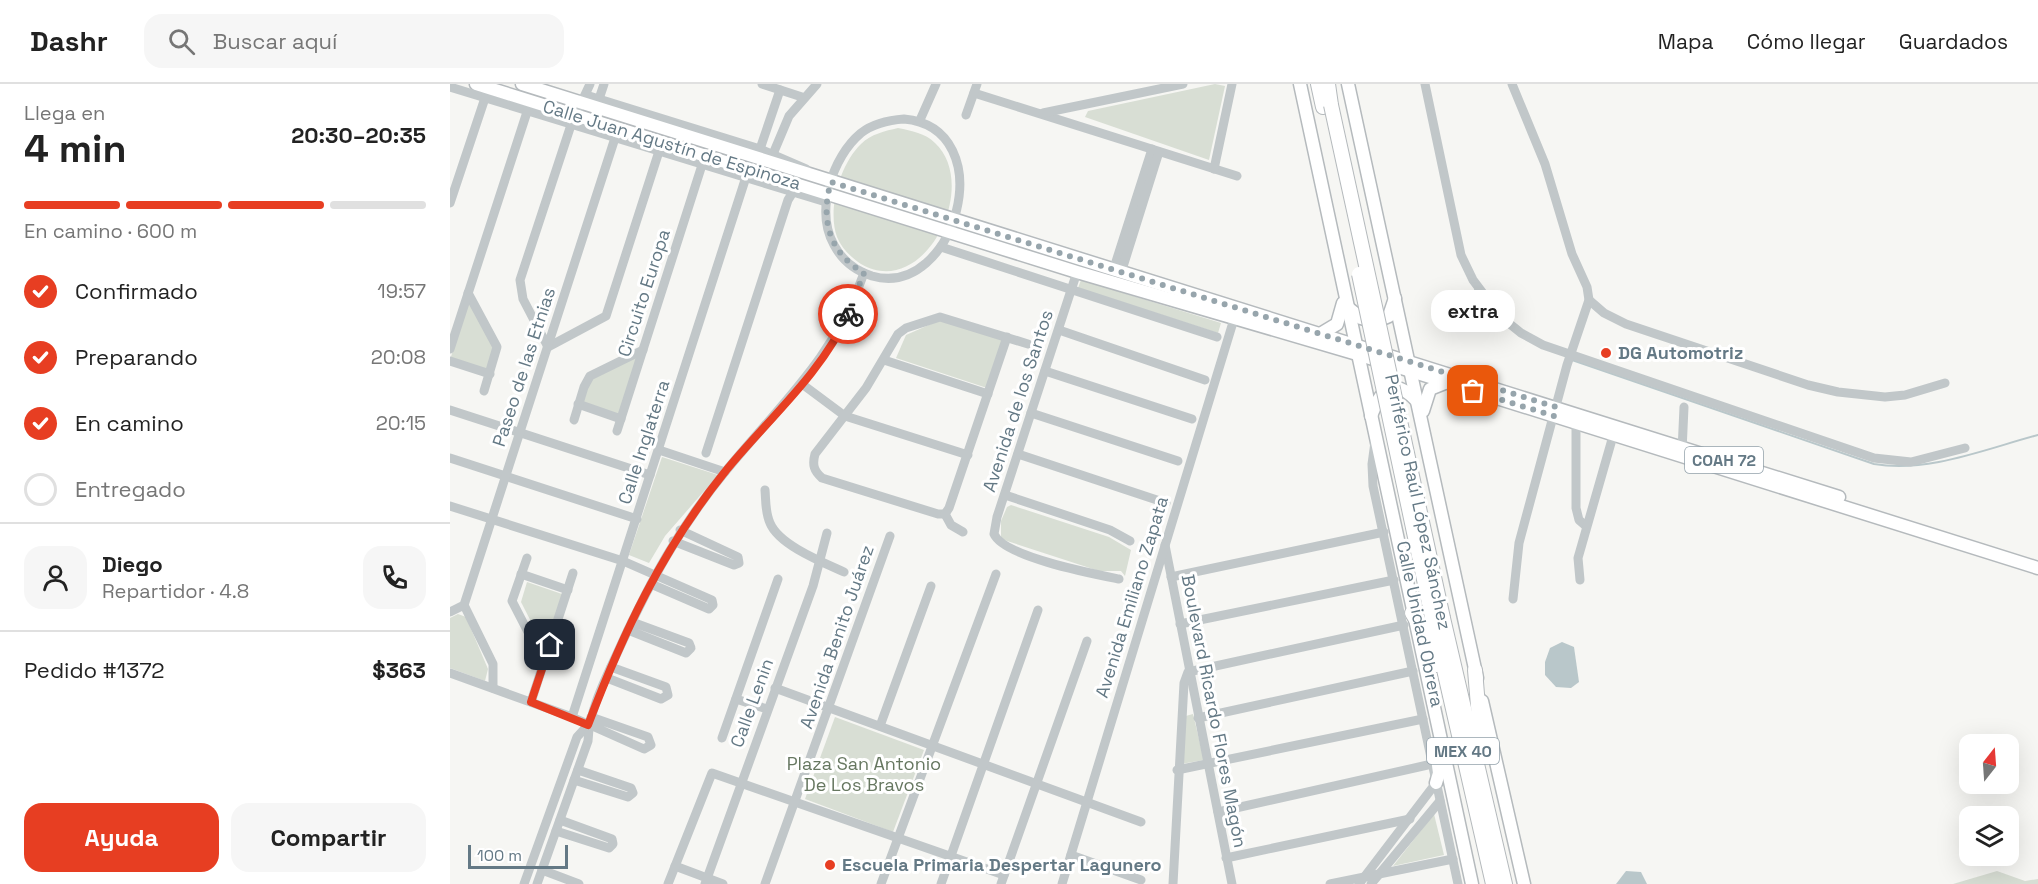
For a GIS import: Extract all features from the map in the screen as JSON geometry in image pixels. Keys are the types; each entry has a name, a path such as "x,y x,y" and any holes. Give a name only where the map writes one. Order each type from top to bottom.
{"highway":[{"name":"Periférico Raúl López Sánchez","path":"1318,84 1327,106 1493,884"},
{"name":"Periférico Raúl López Sánchez","path":"1327,106 1328,84"},
{"name":"Periférico Raúl López Sánchez","path":"1438,618 1484,786 1505,884"},
{"path":"1408,619 1427,638 1460,734"},
{"path":"1475,670 1484,786"}],"main road":[{"name":"Calle Juan Agustín de Espinoza","path":"476,84 487,93 661,147 827,189 1322,333 1356,348 1555,412"},
{"name":"Calle Juan Agustín de Espinoza","path":"522,84 598,103 827,189"},
{"name":"Periférico Raúl López Sánchez","path":"1300,84 1375,440 1408,619 1438,722 1472,884"},
{"path":"1348,84 1411,366 1475,670 1524,884"},
{"name":"Calle Juan Agustín de Espinoza","path":"952,226 1077,272 1234,319 1356,348 1387,353 1445,383 1615,430 2038,568"},
{"path":"1322,333 1334,327 1340,320 1344,293"},
{"path":"1347,307 1361,318 1375,322 1389,316 1395,298"},
{"path":"1220,302 1234,319 1252,312"},
{"path":"1387,353 1403,332"},
{"path":"1422,419 1430,389 1445,383"},
{"path":"1370,418 1379,396 1390,387 1401,388 1419,403"},
{"name":"Calle Juan Agustín de Espinoza","path":"1682,452 2038,560"},
{"path":"1436,783 1439,772 1435,737 1438,722"}],"street":[{"path":"590,84 573,120 520,280 522,299 548,347 606,316 661,147"},
{"path":"604,84 591,125 615,138 661,147 702,165 793,192 827,189"},
{"path":"762,84 802,98"},
{"path":"774,154 784,126 802,98 816,84"},
{"path":"920,120 936,84"},
{"path":"1041,114 1183,84"},
{"path":"1214,169 1232,84"},
{"path":"1425,84 1461,255 1473,280 1500,316 1521,333 1569,359 1874,458 1911,462 1965,448"},
{"path":"1512,84 1545,165 1572,254 1587,287 1589,300 1569,359 1519,543 1514,599"},
{"path":"450,87 487,93 527,112 573,120"},
{"path":"966,115 975,88 1041,114 1237,176"},
{"path":"760,149 780,90"},
{"path":"450,203 453,184 487,93"},
{"path":"598,103 774,154 827,189"},
{"path":"450,349 527,112"},
{"path":"890,120 920,120 941,133 956,157 960,186 952,226 941,247 922,266 899,277 886,278 864,273 851,266 833,244 828,231 827,189 846,151 863,132 890,120"},
{"name":"Paseo de las Etnias","path":"464,605 615,138"},
{"path":"1117,272 1156,150"},
{"name":"Circuito Europa","path":"617,431 702,165"},
{"name":"Calle Inglaterra","path":"572,717 746,177"},
{"path":"706,453 788,200 793,192"},
{"path":"941,247 1217,337"},
{"name":"Avenida de los Santos","path":"1077,272 994,528 997,540 1005,546 1060,565 1119,579"},
{"path":"541,883 556,831 588,741 590,721 611,667 673,541 725,472 802,384 845,320 864,273"},
{"path":"468,293 497,347 484,391"},
{"path":"1589,300 1604,313 1626,324 1808,385 1885,397 1905,395 1945,383"},
{"path":"945,514 938,514 822,478 815,472 812,462 815,454 884,360 898,334 906,328 940,317 1028,344"},
{"name":"Avenida Emiliano Zapata","path":"1062,884 1234,319"},
{"path":"1059,330 1205,380"},
{"path":"945,514 950,508 1007,337"},
{"path":"574,420 590,376 643,350"},
{"path":"884,360 988,394"},
{"path":"450,361 490,375"},
{"path":"1045,371 1192,419"},
{"path":"802,384 845,416 968,456"},
{"path":"578,404 621,418"},
{"path":"1682,452 1684,407"},
{"path":"450,410 651,476"},
{"path":"1031,413 1178,461"},
{"path":"1576,418 1576,508 1579,520 1586,526"},
{"path":"1580,580 1578,558 1615,430"},
{"name":"Calle Unidad Obrera","path":"1375,440 1372,476 1394,580 1408,619 1413,670 1458,884"},
{"path":"659,450 725,472"},
{"path":"1018,454 1166,502"},
{"path":"450,458 637,519"},
{"path":"765,490 766,512 777,535 844,572"},
{"path":"1005,495 1110,530 1130,541"},
{"path":"450,506 623,561 712,600 713,605 709,609 651,584"},
{"path":"945,514 951,525 963,532"},
{"path":"673,541 734,565 739,563 738,556 680,530"},
{"path":"1171,577 1384,532"},
{"name":"Calle Lenin","path":"706,881 821,561 827,533"},
{"name":"Avenida Benito Juárez","path":"765,884 890,537"},
{"name":"Boulevard Ricardo Flores Magón","path":"1164,543 1232,884"},
{"path":"528,558 512,601 544,663"},
{"path":"531,702 573,573"},
{"path":"521,574 568,590"},
{"path":"881,884 996,574"},
{"path":"722,738 778,579"},
{"path":"1180,624 1394,580"},
{"path":"880,726 932,586"},
{"path":"450,612 464,605 493,664 493,688"},
{"path":"941,884 986,764 1038,610"},
{"path":"1173,884 1177,770 1184,683 1188,672 1408,619"},
{"path":"630,626 689,643 689,652 686,653 630,626"},
{"path":"668,884 712,773 897,840 951,857 1003,880 1087,641"},
{"path":"607,678 661,699 668,695 666,687 611,667"},
{"path":"1198,718 1413,670"},
{"path":"450,673 572,717 590,721 648,737 651,745 644,749 590,721"},
{"path":"775,688 1141,822"},
{"path":"736,699 767,709"},
{"path":"1177,770 1423,719"},
{"path":"524,884 577,737 590,721"},
{"path":"1218,812 1432,764"},
{"path":"574,780 628,797 633,794 631,788 578,770"},
{"path":"1365,881 1436,783"},
{"path":"1379,873 1440,801"},
{"path":"1226,858 1410,819"},
{"path":"556,831 609,848 613,844 612,839 560,820"},
{"path":"1071,855 1140,880"},
{"path":"1330,884 1365,881 1379,873 1453,859"},
{"path":"675,866 706,881 723,884"},
{"path":"545,871 579,884"}],"green space":[{"path":"1215,84 1225,86 1209,160 1085,117 1088,111"},
{"path":"898,128 923,135 935,143 948,162 952,185 948,210 939,234 924,253 906,267 884,271 861,264 841,245 834,226 835,201 837,188 847,163 861,144 874,135"},
{"path":"1081,280 1221,323 1218,333 1078,288"},
{"path":"469,300 494,349 489,371 450,360"},
{"path":"940,320 1002,340 987,388 896,358 906,335"},
{"path":"639,355 620,416 581,403 589,380"},
{"path":"662,457 718,475 665,536 649,563 629,555"},
{"path":"1011,505 1109,537 1131,550 1125,576 1121,571 1099,571 1001,539 1001,521 1007,507"},
{"path":"527,582 562,594 545,649 521,602"},
{"path":"458,614 466,617 488,669 485,681 450,668 450,618"},
{"path":"1193,714 1204,760 1181,764 1182,717"},
{"name":"Plaza San Antonio De Los Bravos","path":"835,717 924,750 893,832 805,799"},
{"path":"1434,814 1444,855 1393,866"},
{"path":"1997,871 2025,881 2038,879 2038,884 1953,884"}],"shaded area":[{"path":"1562,642 1574,647 1579,682 1571,688 1556,687 1545,675 1545,662 1550,648"},
{"path":"1626,871 1641,872 1647,884 1616,884"}],"waterway":[{"path":"1475,289 1493,313"},
{"path":"1572,360 1874,464 1895,466 1936,462 2038,435"}],"way so far":[{"path":"848,314 864,273 851,266 841,256 828,231 826,202 831,182 1556,407 1554,416 1473,391"}],"place":[{"name":"DG Automotriz","path":"1606,353"},
{"name":"extra","path":"1473,391"},
{"name":"Escuela Primaria Despertar Lagunero","path":"830,865"}],"route":[{"path":"550,645 531,702 588,725 628,630 673,541 725,472 802,384 848,314"}]}
